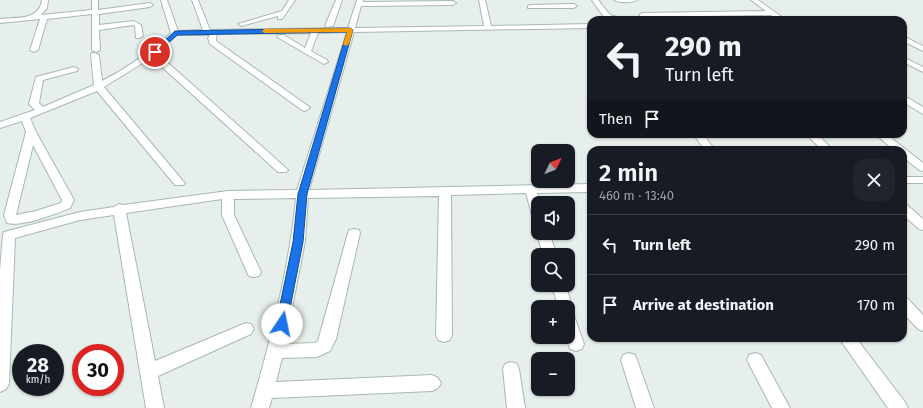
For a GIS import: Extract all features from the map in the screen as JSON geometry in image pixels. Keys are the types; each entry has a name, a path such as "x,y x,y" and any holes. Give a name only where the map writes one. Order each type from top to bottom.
{"street":[{"path":"35,17 44,8 45,0"},
{"path":"96,0 95,12 98,86 179,183"},
{"path":"164,0 175,33"},
{"path":"194,0 211,32 213,42 305,108"},
{"path":"271,31 292,0"},
{"path":"329,26 339,0"},
{"path":"482,0 488,28"},
{"path":"527,0 534,17"},
{"path":"594,0 607,16"},
{"path":"602,0 608,16"},
{"path":"617,0 634,0"},
{"path":"754,0 777,16"},
{"path":"260,408 276,352 298,242 302,194 360,2 453,3"},
{"path":"0,21 150,5"},
{"path":"0,125 25,117 98,86 146,59 175,33 316,30 352,26 488,28 534,17 556,9 574,6"},
{"path":"241,24 284,12"},
{"path":"642,15 773,13"},
{"path":"34,50 44,16"},
{"path":"534,17 587,25"},
{"path":"352,26 361,21"},
{"path":"96,28 134,23 138,26 139,36"},
{"path":"306,52 316,30"},
{"path":"281,37 324,62"},
{"path":"907,40 923,49"},
{"path":"146,59 165,65 282,170"},
{"path":"907,61 923,70"},
{"path":"41,110 34,104 39,79 74,69"},
{"path":"907,101 923,111"},
{"path":"25,117 31,132 68,200 66,205 56,209 11,220 10,215 31,132"},
{"path":"815,138 824,146"},
{"path":"885,138 895,146"},
{"path":"907,155 923,168"},
{"path":"907,180 923,180"},
{"path":"0,384 5,236 80,216 174,200 228,196 587,188"},
{"path":"530,189 532,196"},
{"path":"444,335 445,192"},
{"path":"228,196 228,215 254,272"},
{"path":"120,208 155,408"},
{"path":"907,212 923,226"},
{"path":"276,352 317,350 324,346 328,339 354,233"},
{"path":"907,307 923,325"},
{"path":"148,372 246,329"},
{"path":"850,342 899,408"},
{"path":"629,360 645,408"},
{"path":"755,360 781,408"},
{"path":"511,369 516,408"},
{"path":"265,390 432,383"}],"slow traffic":[{"path":"264,31 350,30 346,44"}],"route":[{"path":"155,52 175,33 350,30 302,194 301,222 298,242 282,324"}]}
